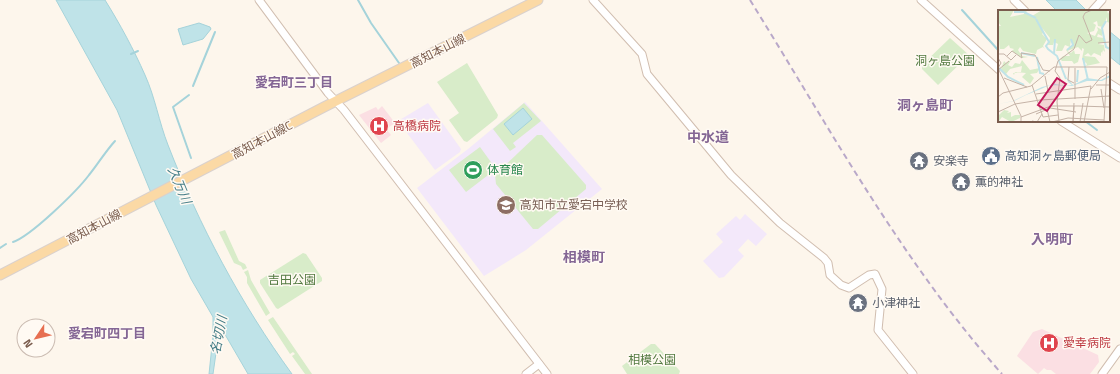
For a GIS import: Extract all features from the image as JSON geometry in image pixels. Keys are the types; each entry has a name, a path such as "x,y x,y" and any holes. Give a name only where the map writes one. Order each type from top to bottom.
{"main road":[{"name":"高知本山線","path":"337,102 538,0"},
{"name":"高知本山線C","path":"187,178 337,102"},
{"name":"高知本山線","path":"0,275 187,178"}],"street":[{"path":"259,0 547,374"},
{"path":"594,0 642,54 647,74 731,175 780,223 826,261 833,277 841,285 849,288 869,275 875,274 882,289 878,330 913,374"},
{"path":"921,0 998,69"},
{"path":"1014,0 1024,10"},
{"path":"1093,10 1102,0"},
{"path":"1110,84 1120,90"},
{"path":"1063,122 1120,158"},
{"path":"1102,374 1120,349"},
{"path":"526,374 539,364"}],"shaded area":[{"name":"高知市立愛宕中学校","path":"525,102 602,189 526,250 484,276 417,188 468,149"},
{"path":"428,103 461,149 460,152 435,170 398,121"},
{"name":"高橋病院","path":"382,106 395,123 386,129 391,135 381,143 359,115 376,107 378,110"},
{"path":"745,214 767,234 756,246 748,239 738,250 744,256 724,277 719,278 703,261 723,242 716,234 736,216 740,220"},
{"name":"愛幸病院","path":"1042,329 1098,355 1099,362 1090,374 1056,374 1051,370 1044,368 1038,374 1017,356 1033,332"}],"green space":[{"name":"洞ヶ島公園","path":"950,38 969,55 938,85 922,69 922,65"},
{"path":"467,63 498,115 497,118 467,142 464,141 449,120 459,113 437,82"},
{"path":"524,103 541,121 513,143 516,147 510,151 493,129"},
{"path":"537,135 542,135 586,185 586,189 538,229 533,229 496,184 495,175"},
{"name":"体育館","path":"480,147 496,169 466,192 449,170"},
{"path":"225,230 239,261 245,264 247,268 243,270 241,266 234,263 219,232"},
{"name":"吉田公園","path":"303,253 306,254 322,278 322,281 278,309 260,283 260,280"},
{"path":"248,270 251,280 270,313 266,316 247,283 247,277 244,272"},
{"path":"273,317 312,374 305,374 292,356 295,354 293,352 290,354 268,320"},
{"name":"相模公園","path":"651,344 655,344 680,371 679,374 627,374 622,366"}],"water":[{"path":"56,0 105,0 116,18 145,75 152,92 168,145 207,234 255,320 292,374 248,374 223,331 219,332 213,374 209,374 213,336 213,317 191,279 156,205 117,110"},
{"path":"1046,0 1076,0 1086,10 1056,10"},
{"path":"199,23 210,27 211,29 203,39 183,45 178,29"},
{"path":"1110,32 1120,40 1120,65 1110,57"},
{"path":"523,108 532,119 513,135 504,124"}],"waterway":[{"path":"358,0 371,23 399,63"},
{"path":"962,10 998,50"},
{"path":"193,86 215,32"},
{"path":"131,54 138,51"},
{"path":"189,95 173,107 191,158"},
{"path":"1086,122 1097,130"},
{"path":"13,242 31,231 64,202 83,182 115,141"},
{"path":"0,248 6,244"}],"railway":[{"path":"750,0 838,145 899,240 966,331 1002,374"}],"place":[{"name":"高橋病院","path":"379,126"},
{"name":"高知洞ヶ島郵便局","path":"991,156"},
{"name":"安楽寺","path":"919,161"},
{"name":"体育館","path":"473,170"},
{"name":"薫的神社","path":"961,182"},
{"name":"高知市立愛宕中学校","path":"506,205"},
{"name":"小津神社","path":"858,303"},
{"name":"愛幸病院","path":"1049,343"}],"district":[{"name":"愛宕町三丁目","path":"294,82"},
{"name":"洞ヶ島町","path":"925,105"},
{"name":"中水道","path":"708,137"},
{"name":"入明町","path":"1052,239"},
{"name":"相模町","path":"584,257"},
{"name":"愛宕町四丁目","path":"107,333"}],"water label":[{"name":"久万川","path":"180,185"},
{"name":"名切川","path":"218,335"}]}
